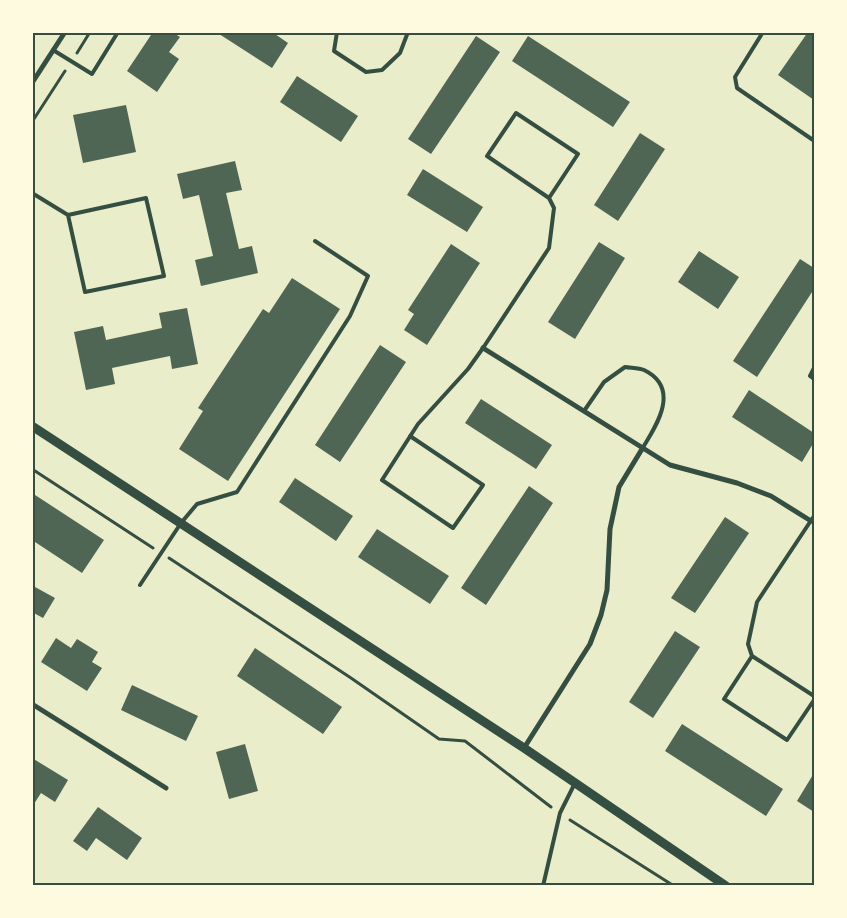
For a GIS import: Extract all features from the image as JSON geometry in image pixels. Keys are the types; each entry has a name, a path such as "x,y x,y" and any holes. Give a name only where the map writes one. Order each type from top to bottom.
{"street":[{"path":"32,83 65,32"},
{"path":"483,348 670,465 737,483 771,496 813,518"},
{"path":"32,426 524,748 726,886"},
{"path":"524,748 590,644 601,615 607,590 610,529 619,488 642,449"},
{"path":"32,704 166,788"}],"lane":[{"path":"54,50 92,74 118,32"},
{"path":"337,32 334,51 366,72 382,70 400,53 408,32"},
{"path":"764,32 735,77 738,88 813,140"},
{"path":"410,436 483,485 453,528 382,480 410,436 418,424 468,369 549,248 554,208 549,198 487,156 516,113 578,154 549,198"},
{"path":"32,193 68,215 146,198 164,276 85,292 68,215"},
{"path":"140,585 181,523 197,504 237,492 350,316 368,276 315,241"},
{"path":"584,412 604,382 625,367 644,370 659,381 665,400 656,427 642,449"},
{"path":"814,368 810,376 814,379"},
{"path":"813,518 757,602 748,644 752,656 814,696"},
{"path":"752,656 724,699 787,740 814,700"},
{"path":"543,886 560,813 575,783"}],"path":[{"path":"32,122 90,32"},
{"path":"32,469 334,667 440,739 466,741 560,813 674,886"}],"building":[{"path":"153,32 172,32 180,37 169,52 179,59 157,92 127,71"},
{"path":"216,32 272,32 288,43 272,68"},
{"path":"808,32 814,32 814,100 778,75"},
{"path":"476,36 500,52 431,154 408,139"},
{"path":"528,36 630,102 613,127 512,61"},
{"path":"297,76 358,116 341,142 280,102"},
{"path":"126,105 136,152 83,163 73,115"},
{"path":"640,133 665,149 618,221 594,205"},
{"path":"235,161 242,190 226,193 239,249 252,246 258,273 201,286 195,260 213,256 199,195 183,199 177,174"},
{"path":"423,169 483,207 467,232 407,195"},
{"path":"599,242 625,258 575,339 548,322"},
{"path":"451,244 480,263 427,345 404,330 414,314 408,310"},
{"path":"699,251 739,277 718,309 678,282"},
{"path":"800,259 814,268 814,289 757,377 733,361"},
{"path":"292,278 340,309 228,481 179,449 203,411 198,408 263,309 269,313"},
{"path":"187,308 198,364 172,369 170,356 112,368 115,384 86,390 74,332 103,326 106,340 162,328 159,313"},
{"path":"380,345 406,362 340,462 315,445"},
{"path":"749,390 814,433 814,442 802,462 732,417"},
{"path":"481,399 552,445 536,469 465,423"},
{"path":"295,478 353,516 336,541 279,502"},
{"path":"529,486 553,503 486,605 461,588"},
{"path":"32,493 104,540 82,573 32,540"},
{"path":"725,517 749,533 695,613 671,598"},
{"path":"377,529 449,576 430,604 358,557"},
{"path":"35,587 55,598 43,618 32,612 32,590"},
{"path":"675,631 700,647 653,718 629,702"},
{"path":"56,638 71,648 77,639 98,652 92,662 102,668 87,691 41,662"},
{"path":"255,648 342,707 323,734 237,676"},
{"path":"132,685 198,716 186,741 121,710"},
{"path":"682,724 783,789 766,816 665,751"},
{"path":"245,744 258,791 229,799 216,752"},
{"path":"32,758 68,780 55,802 41,793 32,807"},
{"path":"814,773 814,812 797,801"},
{"path":"98,807 142,838 127,860 96,838 87,851 73,841"}]}
